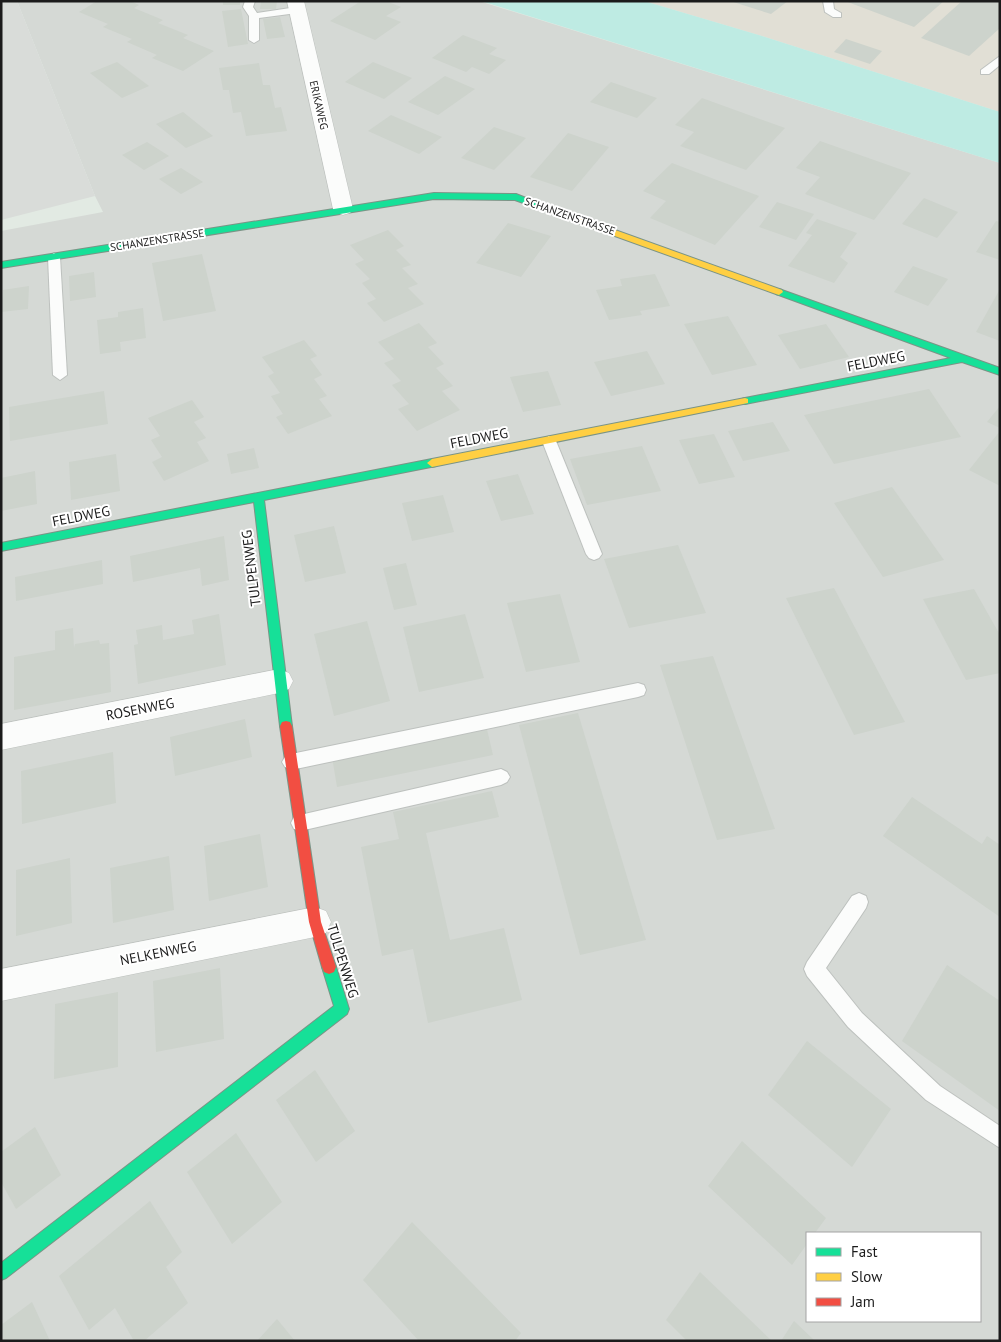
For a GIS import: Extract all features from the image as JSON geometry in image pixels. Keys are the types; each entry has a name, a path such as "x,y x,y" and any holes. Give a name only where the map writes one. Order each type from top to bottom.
{"street":[{"name":"ERIKAWEG","path":"296,6 343,208"},
{"name":"SCHANZENSTRASSE","path":"1,265 343,208 434,196 516,197 784,292 1000,372"},
{"name":"FELDWEG","path":"1,547 962,359"},
{"name":"TULPENWEG","path":"1,1273 342,1009 315,922 279,681 258,496"},
{"name":"ROSENWEG","path":"1,738 279,681"},
{"name":"NELKENWEG","path":"1,985 315,922"}],"lane":[{"path":"250,1 248,7 254,16 254,40"},
{"path":"828,1 829,10 837,15"},
{"path":"254,16 296,6"},
{"path":"985,72 1000,59"},
{"path":"54,257 60,375"},
{"path":"549,440 594,554"},
{"path":"291,762 638,690"},
{"path":"300,823 501,777"},
{"path":"859,902 814,969 855,1020 933,1093 1000,1138"}],"shaded area":[{"path":"1,1 17,1 95,196 1,220"},
{"path":"17,1 479,1 1000,163 1000,1341 1,1341 1,231 103,212"},
{"path":"481,1 644,1 762,36 1000,112 1000,163"},
{"path":"644,1 1000,1 1000,112 762,36"}],"building":[{"path":"97,1 130,1 139,5 134,8 163,20 158,23 188,35 183,38 214,51 183,71 152,58 157,55 127,42 132,39 103,27 108,24 79,12"},
{"path":"223,1 240,1 240,5 223,5"},
{"path":"261,1 277,1 276,9 260,9"},
{"path":"361,1 386,1 401,7 386,16 401,22 375,40 330,21"},
{"path":"730,1 788,1 771,14"},
{"path":"845,1 944,1 914,27"},
{"path":"962,1 1000,1 1000,28 969,56 921,38"},
{"path":"241,9 248,44 228,47 222,11"},
{"path":"280,17 285,37 267,39 263,19"},
{"path":"463,35 497,48 489,54 506,60 489,74 472,67 466,72 432,58"},
{"path":"846,39 882,51 870,64 834,52"},
{"path":"117,62 149,86 122,98 90,73"},
{"path":"373,62 412,78 384,99 345,82"},
{"path":"259,63 263,85 270,85 275,108 281,107 287,131 246,136 241,112 233,113 229,90 223,90 219,68"},
{"path":"445,76 475,89 438,115 408,102"},
{"path":"611,82 657,98 637,118 590,102"},
{"path":"702,98 785,128 746,170 680,146 694,132 675,125"},
{"path":"183,112 213,136 186,148 156,124"},
{"path":"391,115 442,137 419,154 368,131"},
{"path":"494,127 526,138 494,170 461,158"},
{"path":"568,133 609,147 572,191 530,177"},
{"path":"820,141 911,173 874,220 805,194 820,177 796,168"},
{"path":"147,142 169,156 144,170 122,155"},
{"path":"672,163 759,196 715,245 650,218 666,201 643,191"},
{"path":"181,168 203,182 181,194 159,179"},
{"path":"924,198 958,212 937,238 902,224"},
{"path":"777,202 814,214 796,240 759,227"},
{"path":"817,219 857,233 840,257 848,263 834,283 788,266 812,235 806,233"},
{"path":"996,221 1000,222 1000,260 976,252"},
{"path":"508,223 551,236 521,277 476,263"},
{"path":"388,230 404,246 396,250 411,265 402,268 418,284 408,288 424,304 384,322 367,303 376,299 362,283 370,279 355,264 364,260 350,245"},
{"path":"202,254 216,311 163,321 152,263"},
{"path":"913,266 948,279 928,306 894,292"},
{"path":"94,272 96,297 70,301 69,276"},
{"path":"655,274 670,306 640,311 642,315 609,320 596,290 622,286 620,279"},
{"path":"29,286 28,309 1,312 3,290"},
{"path":"1000,289 1000,341 976,332"},
{"path":"143,308 146,338 120,342 121,351 100,354 97,320 118,317 118,312"},
{"path":"728,316 757,365 712,375 684,324"},
{"path":"419,323 437,343 428,347 444,364 436,368 453,386 442,391 460,410 417,431 398,409 409,404 392,385 401,381 384,363 394,359 378,342"},
{"path":"826,324 849,357 800,369 778,335"},
{"path":"304,340 317,356 310,359 322,375 314,379 327,396 319,399 332,416 288,434 276,417 283,414 271,396 280,393 268,376 274,373 262,357"},
{"path":"647,351 665,384 611,396 594,362"},
{"path":"548,371 561,405 523,412 510,377"},
{"path":"929,389 961,437 834,464 804,415"},
{"path":"104,391 108,424 10,441 9,407"},
{"path":"192,400 204,417 194,422 206,438 197,442 209,461 164,481 152,462 162,457 151,440 160,436 148,418"},
{"path":"1000,406 1000,428 987,422"},
{"path":"773,422 790,451 743,461 728,431"},
{"path":"1000,431 1000,486 969,470"},
{"path":"714,434 735,477 699,484 679,440"},
{"path":"642,446 661,491 587,505 570,459"},
{"path":"254,448 259,468 231,474 227,454"},
{"path":"116,454 120,491 71,500 69,462"},
{"path":"35,471 37,504 1,511 1,478"},
{"path":"518,474 534,514 501,521 486,481"},
{"path":"892,487 944,560 883,577 834,503"},
{"path":"443,495 454,532 412,541 402,503"},
{"path":"334,526 346,573 305,582 294,535"},
{"path":"224,536 229,580 202,586 200,568 133,582 130,556"},
{"path":"678,545 706,613 629,628 604,559"},
{"path":"102,560 103,584 16,601 15,577"},
{"path":"406,563 417,605 394,610 383,568"},
{"path":"834,588 905,722 854,735 786,598"},
{"path":"974,589 1000,635 1000,673 966,680 923,599"},
{"path":"560,594 580,662 526,672 507,603"},
{"path":"219,614 226,665 138,684 134,645 138,644 136,630 162,625 163,640 194,634 192,620"},
{"path":"465,614 484,678 419,692 403,627"},
{"path":"367,621 390,701 334,716 314,634"},
{"path":"73,628 74,648 75,644 99,640 100,644 109,643 111,692 14,710 14,657 55,650 55,631"},
{"path":"713,656 775,829 717,840 660,665"},
{"path":"578,713 646,940 580,955 519,725"},
{"path":"245,719 252,757 175,776 170,737"},
{"path":"486,725 493,755 337,787 332,757"},
{"path":"113,752 116,803 22,824 21,771"},
{"path":"492,791 499,817 426,833 450,940 504,928 522,1000 428,1023 413,949 382,956 361,847 399,839 393,812"},
{"path":"912,797 982,844 987,836 1000,845 1000,917 883,836"},
{"path":"260,834 268,887 209,901 204,846"},
{"path":"169,856 174,910 113,923 110,868"},
{"path":"70,858 72,923 16,936 16,870"},
{"path":"947,965 1000,1001 1000,1111 902,1041"},
{"path":"220,968 224,1039 156,1052 153,981"},
{"path":"118,992 118,1067 54,1079 55,1004"},
{"path":"807,1041 891,1109 852,1167 768,1095"},
{"path":"315,1070 355,1131 316,1162 276,1100"},
{"path":"35,1127 61,1175 16,1209 1,1182 1,1152"},
{"path":"236,1133 282,1202 232,1244 187,1172"},
{"path":"742,1141 826,1218 816,1232 806,1232 806,1245 792,1265 708,1186"},
{"path":"150,1201 182,1252 166,1267 188,1303 144,1341 134,1341 115,1308 89,1330 59,1276"},
{"path":"412,1222 521,1333 515,1341 419,1341 363,1280"},
{"path":"700,1272 772,1341 687,1341 666,1320"},
{"path":"32,1302 50,1341 1,1341 1,1325"},
{"path":"277,1319 295,1341 257,1341"},
{"path":"794,1321 815,1341 781,1341"}],"traffic: fast":[{"path":"1,265 434,196 516,197 565,215"},
{"path":"779,292 1000,372"},
{"path":"745,401 961,359"},
{"path":"1,547 432,463"},
{"path":"258,496 286,726"},
{"path":"1,1273 342,1009 329,967"}],"traffic: slow":[{"path":"565,215 779,292"},
{"path":"432,463 745,401"}],"traffic: jam":[{"path":"286,726 315,922 329,967"}]}
